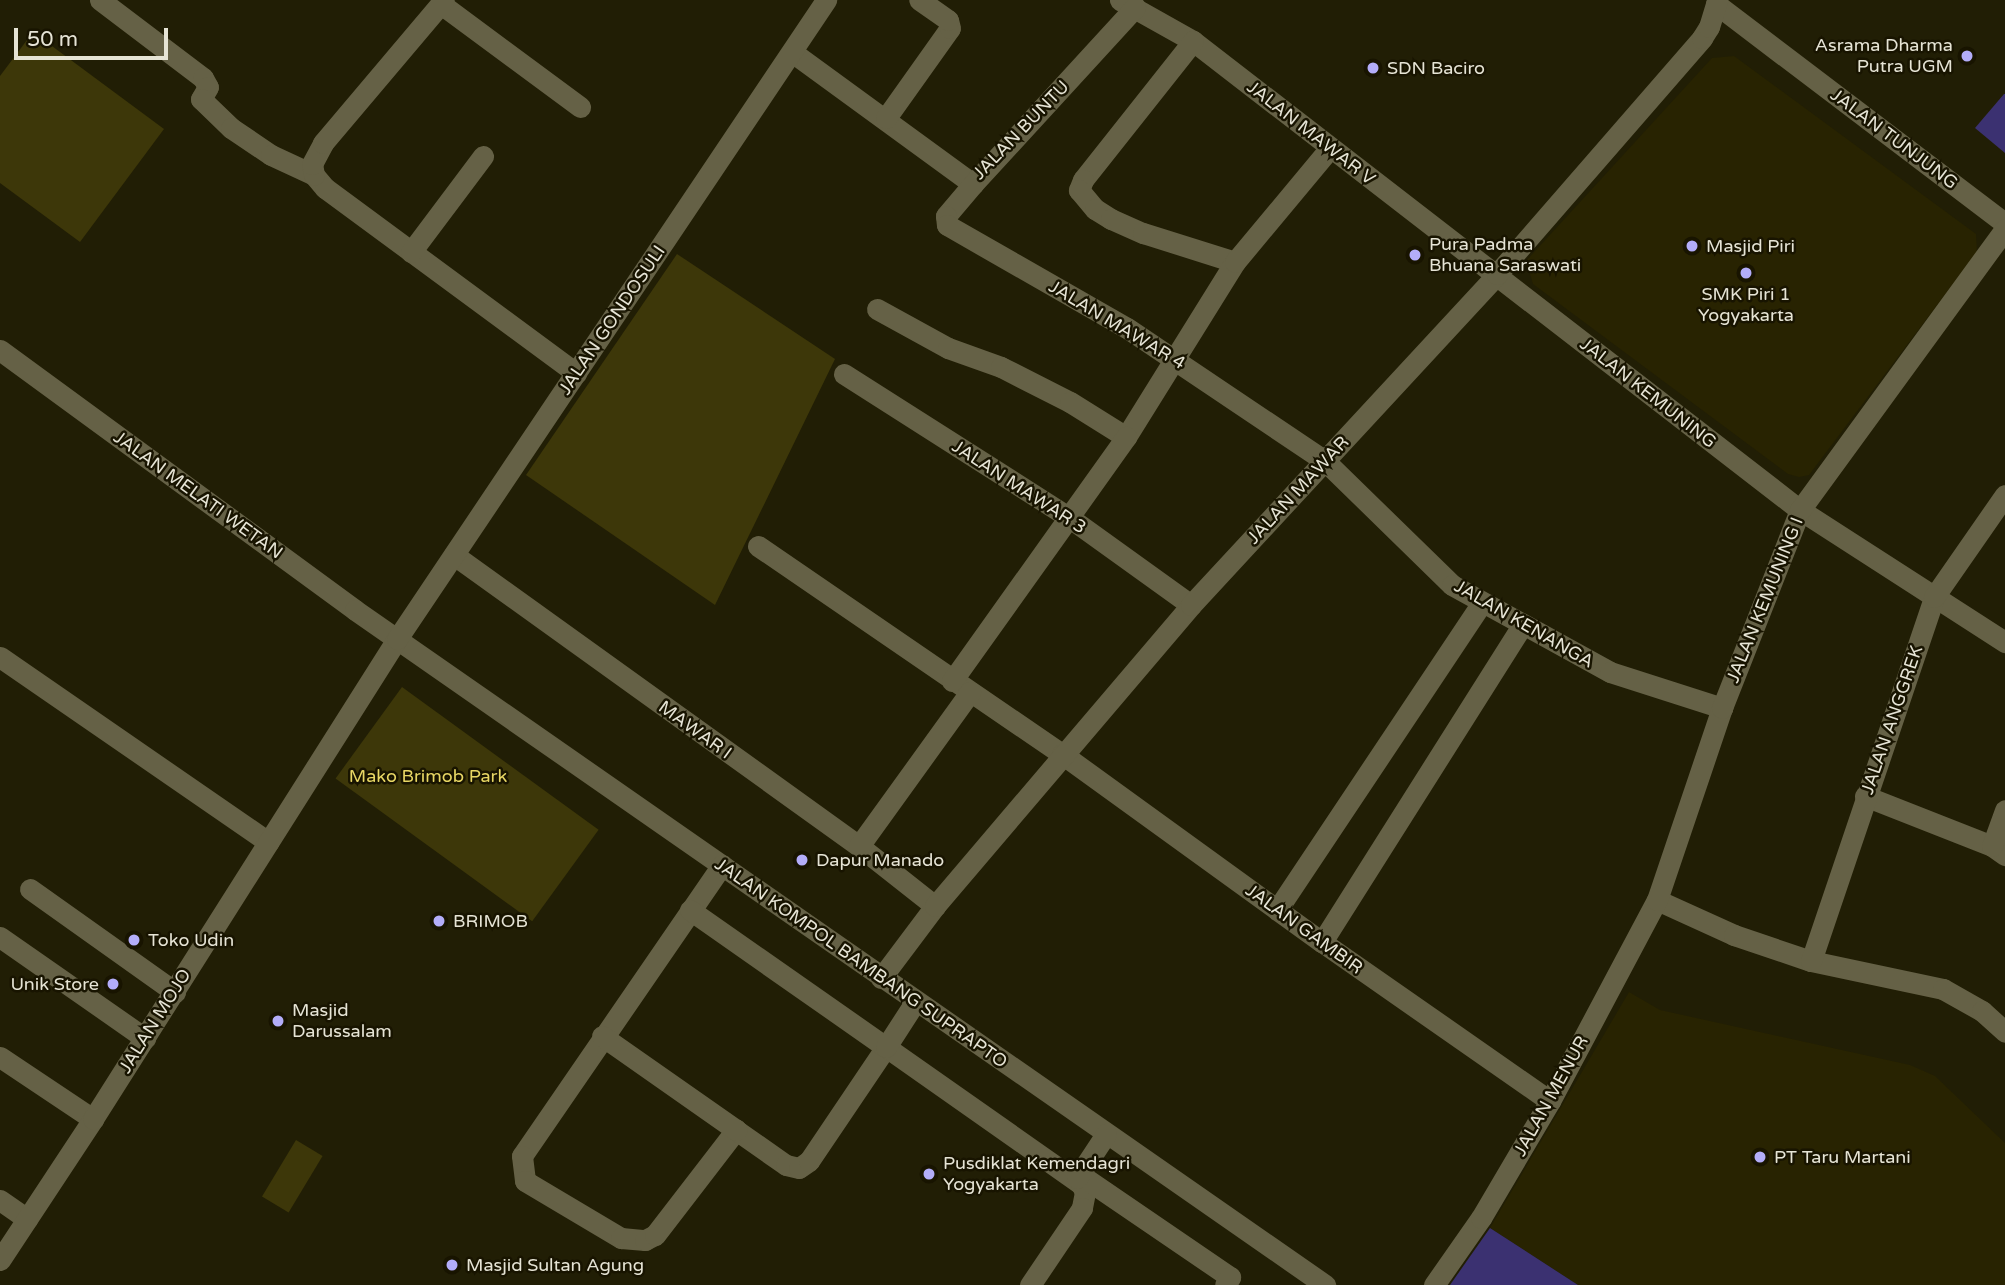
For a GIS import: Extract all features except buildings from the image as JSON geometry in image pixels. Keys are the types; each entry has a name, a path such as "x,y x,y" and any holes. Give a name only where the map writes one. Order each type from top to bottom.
{"street":[{"path":"100,0 205,81 208,89 200,98 214,113 271,155 314,175 325,188 576,373"},
{"name":"JALAN GONDOSULI","path":"397,639 827,0"},
{"path":"886,118 950,25 948,20 919,0"},
{"name":"JALAN TUNJUNG","path":"1720,1 2005,223"},
{"name":"JALAN MAWAR","path":"881,978 935,906 1062,754 1192,605 1497,274 1702,38 1720,1"},
{"path":"314,175 312,164 323,143 443,2 580,107"},
{"name":"JALAN BUNTU","path":"792,52 973,184 1127,4"},
{"name":"JALAN MAWAR V","path":"1127,4 1193,41 1329,148 1497,274"},
{"path":"1193,41 1083,180 1079,190 1096,209 1111,219 1143,233 1235,262"},
{"path":"859,846 1070,518 1126,437 1235,262 1329,148"},
{"path":"411,252 483,156"},
{"name":"JALAN MAWAR 4","path":"973,184 946,216 947,225 1175,358 1325,461"},
{"name":"JALAN KEMUNING I","path":"1657,900 1722,708 1800,510 2005,229"},
{"name":"JALAN KEMUNING","path":"1497,274 1800,510 2005,642"},
{"path":"877,309 948,348 1001,367 1070,402 1126,437"},
{"name":"JALAN MELATI WETAN","path":"0,350 397,639"},
{"name":"JALAN MAWAR 3","path":"844,374 1070,518 1192,605"},
{"name":"JALAN KENANGA","path":"1325,461 1452,585 1522,626 1610,672 1722,708"},
{"name":"JALAN ANGGREK","path":"1811,961 1934,597 2005,495"},
{"name":"JALAN GAMBIR","path":"758,546 1062,754 1322,942 1550,1101"},
{"name":"MAWAR I","path":"454,555 859,846 935,906"},
{"path":"1278,910 1482,603"},
{"path":"1322,942 1522,626"},
{"name":"JALAN MOJO","path":"0,1260 175,992 397,639"},
{"name":"JALAN KOMPOL BAMBANG SUPRAPTO","path":"397,639 1325,1285"},
{"path":"0,657 268,842"},
{"path":"1866,796 1998,850 2005,810"},
{"path":"722,864 522,1156 522,1174 534,1189 621,1238 645,1240 655,1234 736,1130"},
{"path":"30,889 175,992"},
{"path":"1657,900 1734,936 1811,961 1943,989 1964,999 2003,1029"},
{"name":"JALAN MENUR","path":"1434,1285 1481,1219 1550,1101 1657,900"},
{"path":"690,910 886,1047 1230,1277 1225,1285"},
{"path":"0,937 145,1038"},
{"path":"602,1036 786,1165 799,1167 809,1161 915,1002"},
{"path":"0,1057 93,1119"},
{"path":"1078,1176 1106,1134"},
{"path":"1030,1285 1082,1208 1084,1192 1078,1176"},
{"path":"0,1200 27,1220"}],"shaded area":[{"name":"SMK Piri 1 Yogyakarta","path":"1734,56 1976,234 1977,252 1809,475 1799,477 1788,474 1533,284 1526,261 1712,58"},
{"path":"2005,94 2005,153 1975,128"},
{"name":"PT Taru Martani","path":"1629,992 1660,1010 1910,1065 1935,1076 2005,1143 2005,1285 1578,1285 1490,1228"},
{"path":"1490,1228 1578,1285 1450,1285"}],"green space":[{"path":"33,32 164,129 80,242 0,183 0,76"},
{"path":"677,254 835,359 715,605 526,475"},
{"name":"Mako Brimob Park","path":"402,687 599,830 532,921 336,778"},
{"path":"296,1140 323,1156 289,1213 262,1197"}],"place":[{"name":"Asrama Dharma Putra UGM","path":"1967,56"},
{"name":"SDN Baciro","path":"1373,68"},
{"name":"Masjid Piri","path":"1692,246"},
{"name":"Pura Padma Bhuana Saraswati","path":"1415,255"},
{"name":"SMK Piri 1 Yogyakarta","path":"1746,273"},
{"name":"Dapur Manado","path":"802,860"},
{"name":"BRIMOB","path":"439,921"},
{"name":"Toko Udin","path":"134,940"},
{"name":"Unik Store","path":"113,984"},
{"name":"Masjid Darussalam","path":"278,1021"},
{"name":"PT Taru Martani","path":"1760,1157"},
{"name":"Pusdiklat Kemendagri Yogyakarta","path":"929,1174"},
{"name":"Masjid Sultan Agung","path":"452,1265"}]}
